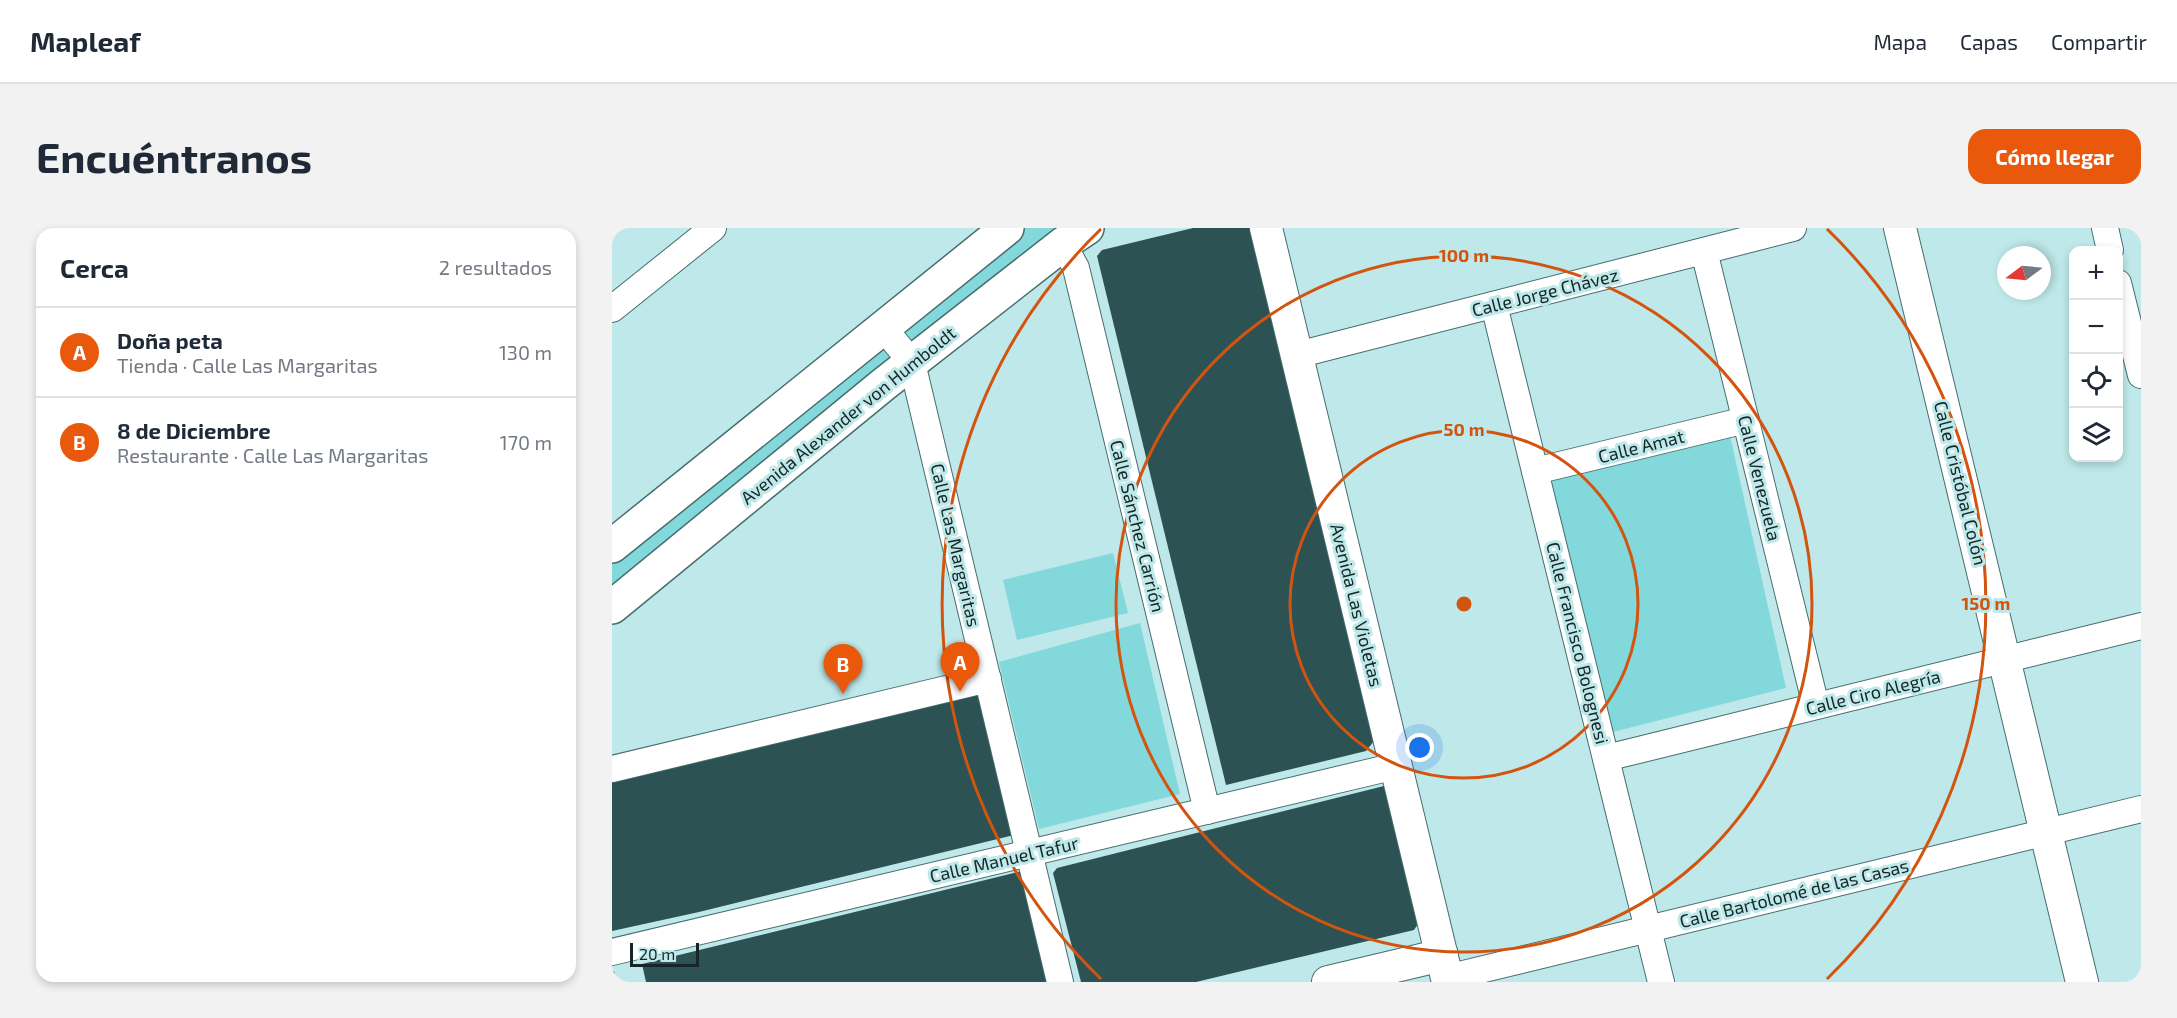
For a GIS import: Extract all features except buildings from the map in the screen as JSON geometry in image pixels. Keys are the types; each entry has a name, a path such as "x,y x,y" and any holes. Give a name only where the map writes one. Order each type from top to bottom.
{"main road":[{"path":"612,545 1007,228"},
{"name":"Avenida Alexander von Humboldt","path":"612,607 875,391 1075,236"}],"street":[{"path":"612,309 713,228"},
{"name":"Avenida Las Violetas","path":"1266,228 1446,971"},
{"name":"Calle Jorge Chávez","path":"1297,355 1793,228"},
{"name":"Calle Cristóbal Colón","path":"1899,228 2082,982"},
{"path":"2105,228 2109,246"},
{"name":"Calle Sánchez Carrión","path":"1075,236 1076,268 1207,811"},
{"name":"Calle Venezuela","path":"1704,251 1816,706"},
{"path":"2123,297 2136,333 2141,375"},
{"name":"Calle Francisco Bolognesi","path":"1494,305 1661,982"},
{"name":"Calle Las Margaritas","path":"883,327 912,363 1060,982"},
{"name":"Calle Amat","path":"1535,471 1746,420"},
{"name":"Calle Ciro Alegría","path":"1606,758 2141,626"},
{"path":"612,769 988,679"},
{"name":"Calle Manuel Tafur","path":"612,952 1396,766"},
{"name":"Calle Bartolomé de las Casas","path":"1328,982 1446,971 1648,929 2141,809"}],"shaded area":[{"path":"1023,228 1066,228 612,593 612,562"},
{"path":"1729,431 1786,688 1609,733 1547,476"},
{"path":"1113,553 1128,613 1017,640 1003,580"},
{"path":"1140,623 1180,794 1039,829 999,662"}],"place":[{"name":"Doña peta","path":"960,692"},
{"name":"8 de Diciembre","path":"843,694"}]}
